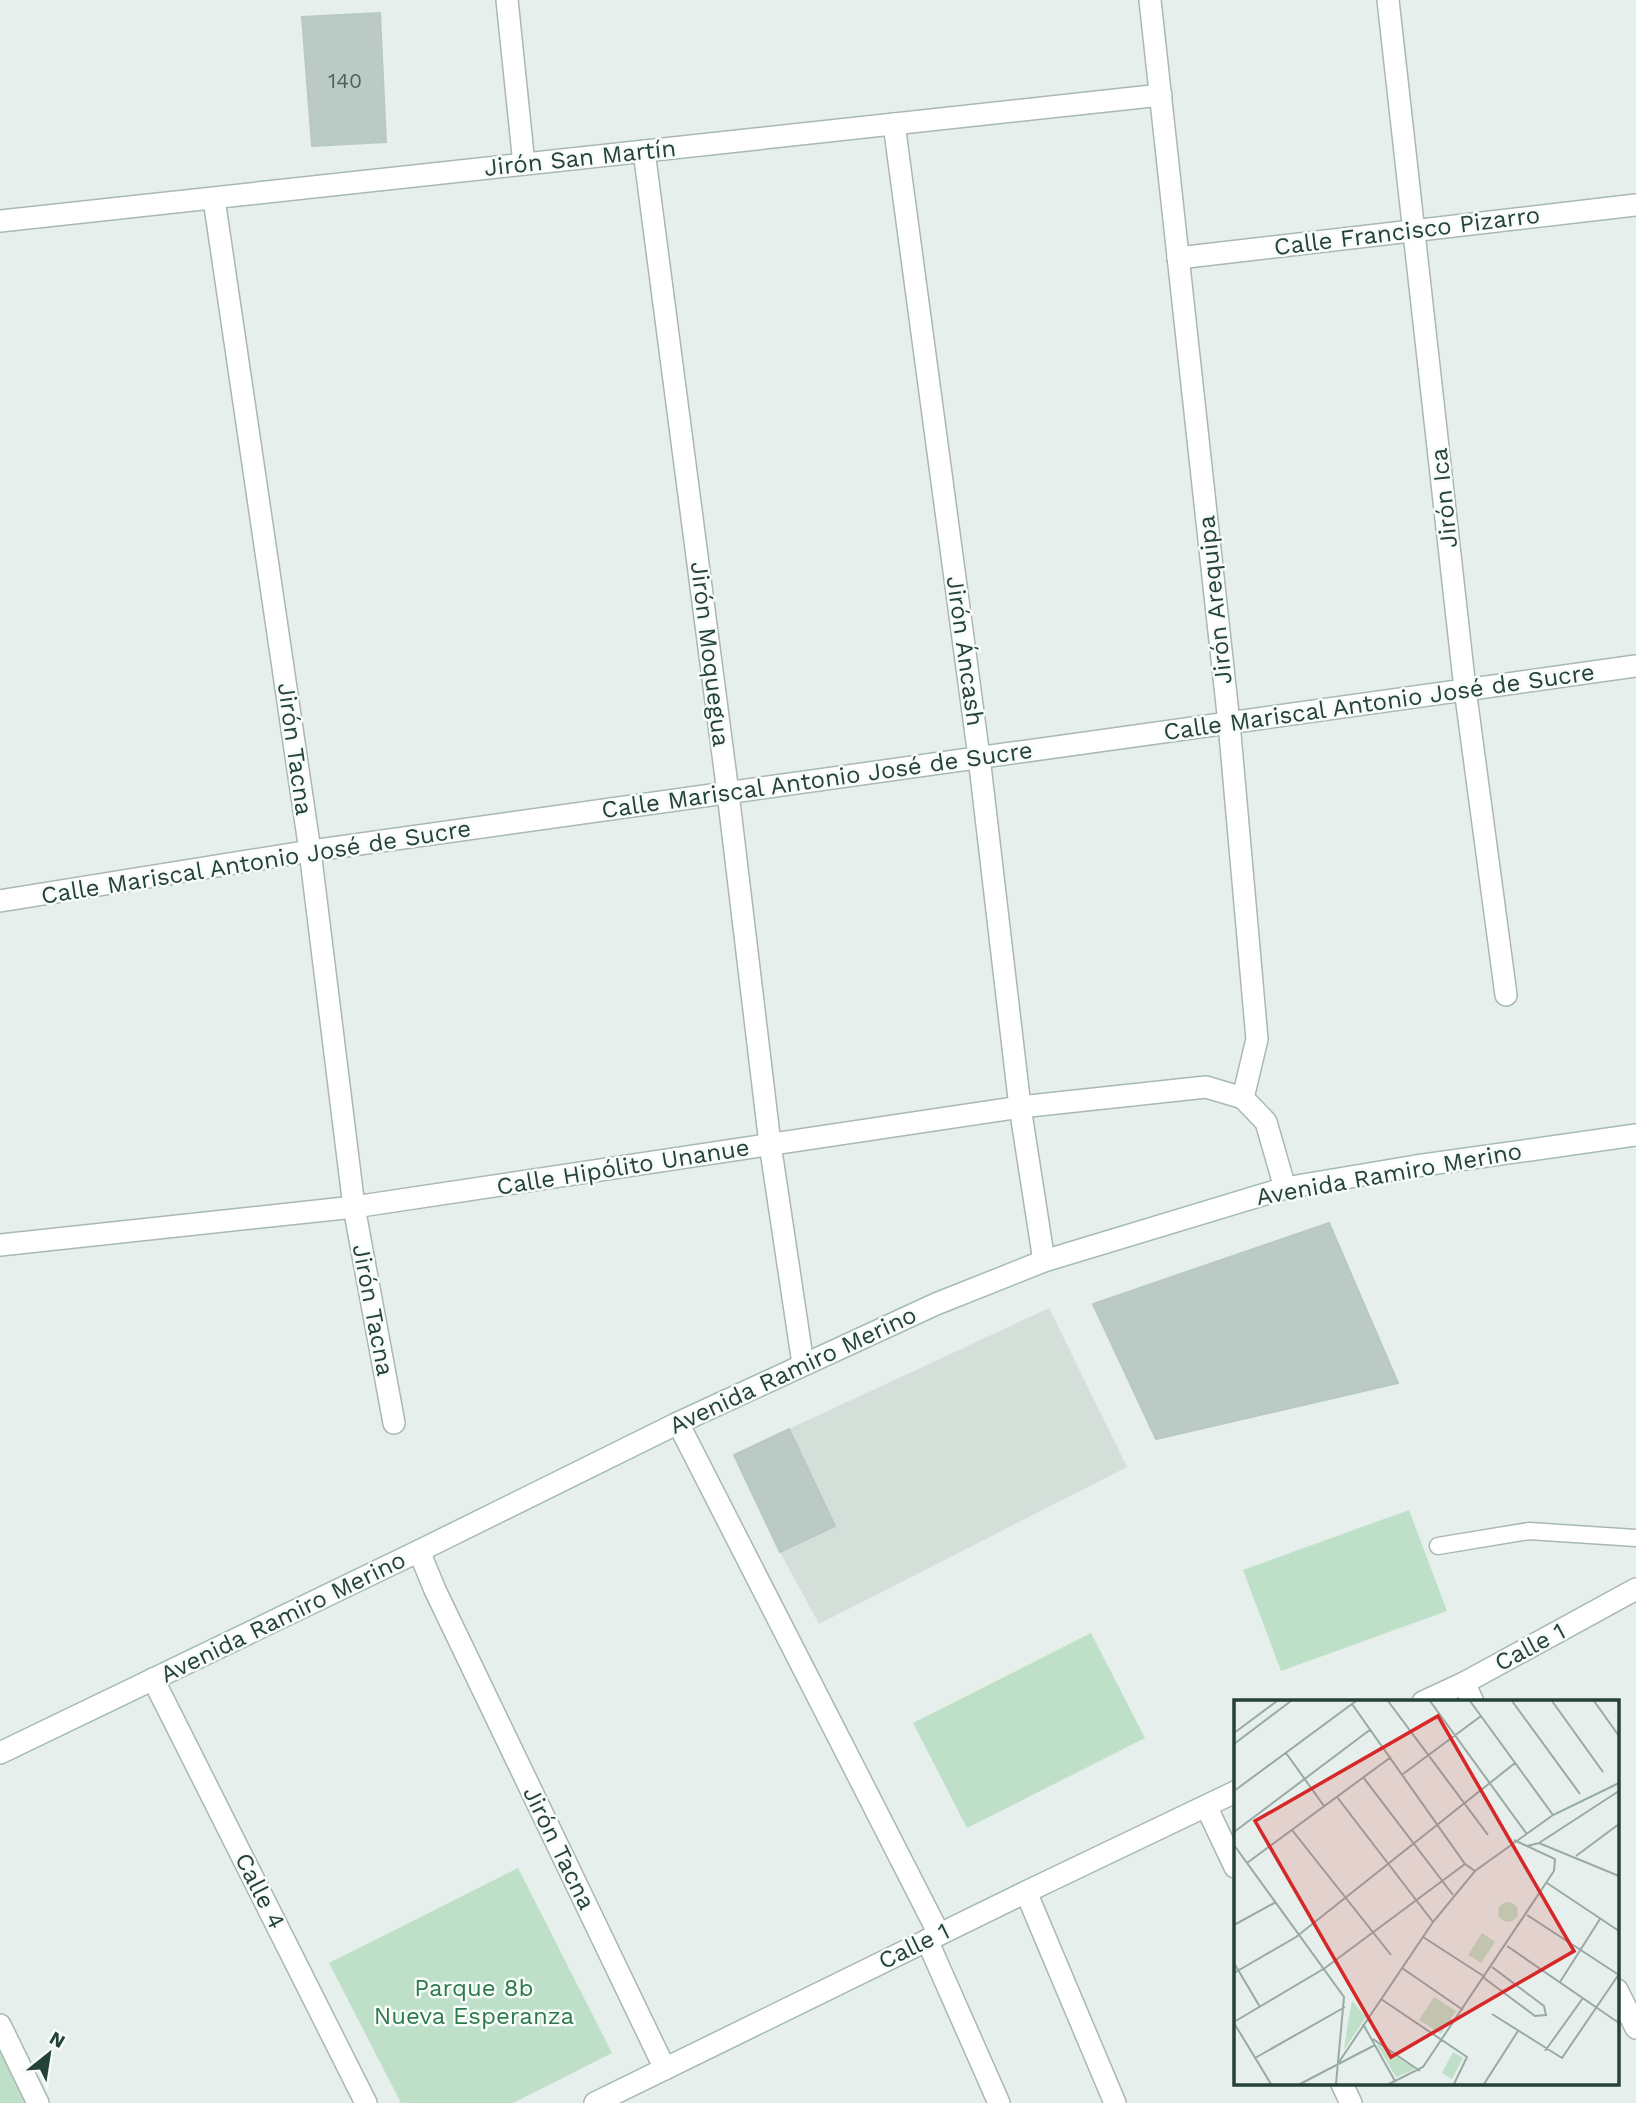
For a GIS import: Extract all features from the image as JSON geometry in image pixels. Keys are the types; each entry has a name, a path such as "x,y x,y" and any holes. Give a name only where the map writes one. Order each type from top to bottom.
{"street":[{"path":"507,0 524,164"},
{"name":"Jirón Arequipa","path":"1150,0 1229,723 1257,1040 1243,1098"},
{"name":"Jirón Ica","path":"1388,0 1465,690 1506,995"},
{"name":"Jirón San Martín","path":"0,221 1161,95"},
{"name":"Jirón Áncash","path":"894,124 979,757 1020,1107 1044,1261"},
{"name":"Jirón Moquegua","path":"644,151 728,793 770,1144 803,1364"},
{"name":"Jirón Tacna","path":"214,198 310,851 354,1207 394,1423"},
{"name":"Calle Francisco Pizarro","path":"1178,258 1636,205"},
{"name":"Calle Mariscal Antonio José de Sucre","path":"0,901 310,851 1636,666"},
{"name":"Calle Hipólito Unanue","path":"0,1245 354,1207 1020,1107 1206,1087 1243,1098"},
{"path":"1243,1098 1266,1122 1285,1188"},
{"name":"Avenida Ramiro Merino","path":"0,1753 803,1364 936,1304 1044,1261 1285,1188 1416,1166 1636,1135"},
{"path":"678,1423 933,1937 999,2103"},
{"name":"Jirón Tacna","path":"419,1551 665,2069"},
{"name":"Calle 1","path":"1427,1700 1464,1683 1636,1589"},
{"name":"Calle 4","path":"153,1679 366,2103"},
{"path":"1464,1683 1472,1700"},
{"name":"Calle 1","path":"595,2103 1234,1792"},
{"path":"1206,1806 1234,1865"},
{"path":"1026,1892 1115,2103"},
{"path":"1618,1992 1636,2028"},
{"path":"0,2025 38,2103"},
{"path":"1343,2086 1351,2103"}],"lane":[{"path":"1438,1546 1529,1531 1636,1538"}],"shaded area":[{"path":"1049,1308 1127,1467 819,1624 780,1552 835,1526 789,1429"}],"green space":[{"path":"1409,1510 1447,1611 1281,1671 1243,1570"},
{"path":"1091,1633 1145,1738 967,1828 913,1723"},
{"name":"Parque 8b Nueva Esperanza","path":"518,1868 612,2053 513,2103 401,2103 329,1963"},
{"path":"0,2042 28,2103 0,2103"}],"building":[{"path":"380,13 386,142 312,146 302,17"},
{"path":"1329,1223 1398,1383 1156,1439 1093,1304"},
{"path":"789,1429 835,1526 780,1552 734,1455"}]}
